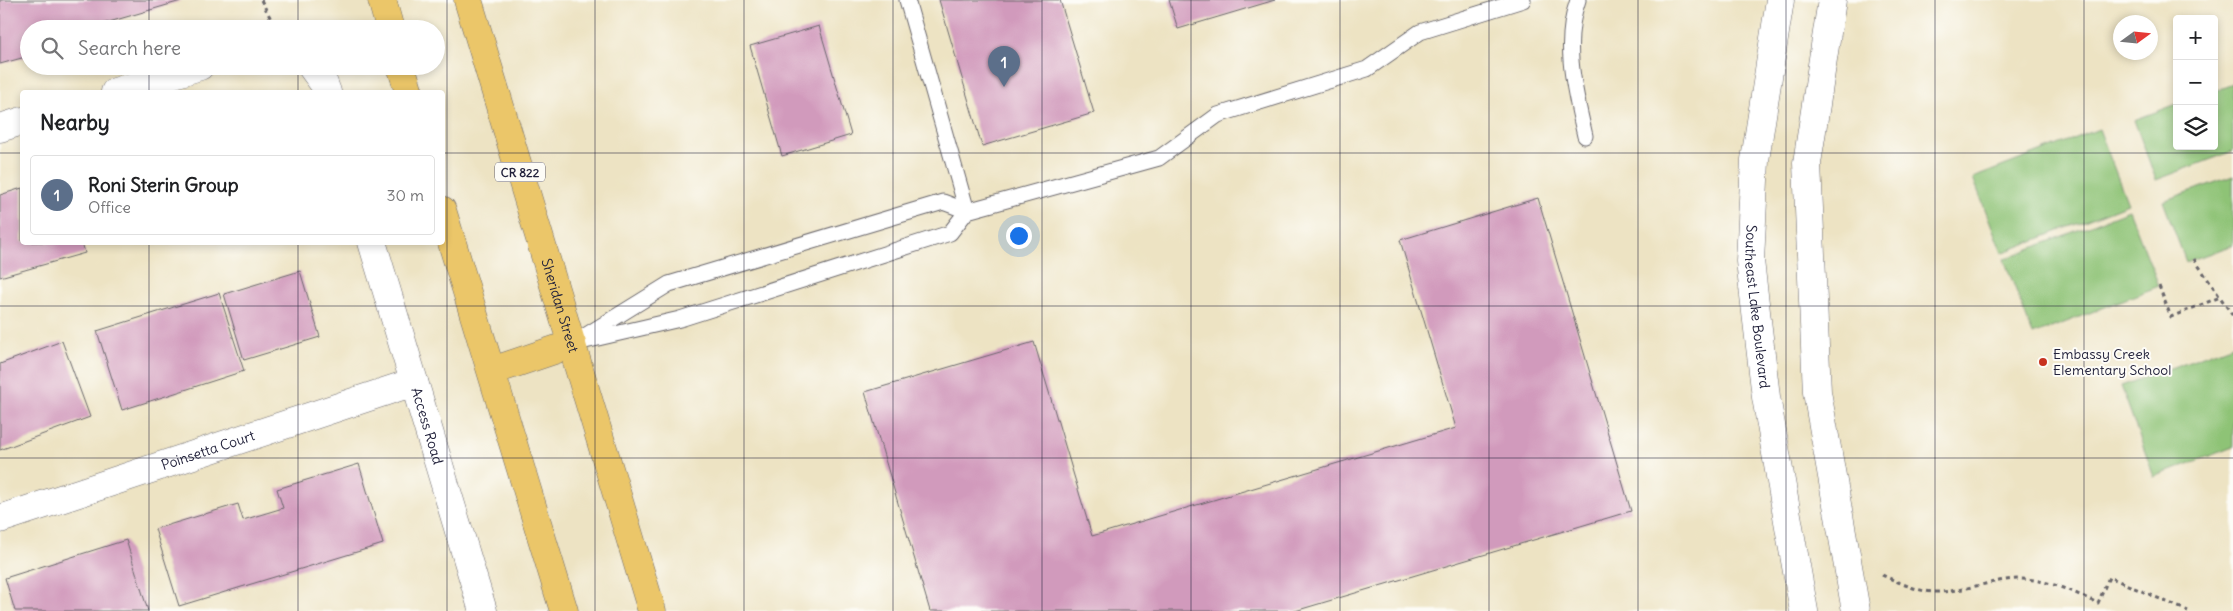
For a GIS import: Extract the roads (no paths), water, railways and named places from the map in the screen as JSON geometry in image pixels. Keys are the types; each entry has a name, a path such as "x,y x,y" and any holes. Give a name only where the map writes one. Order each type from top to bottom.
{"main road":[{"path":"382,0 388,20"},
{"name":"Sheridan Street","path":"468,0 652,611"},
{"path":"404,75 408,90"},
{"path":"445,220 564,611"},
{"path":"492,371 572,344"}],"street":[{"name":"Southeast Lake Boulevard","path":"1780,0 1755,160 1750,262 1766,398 1804,611"},
{"path":"1832,0 1807,173 1817,392 1856,611"},
{"path":"122,90 171,75"},
{"path":"318,75 326,90"},
{"path":"0,128 20,122"},
{"name":"Access Road","path":"373,245 483,611"},
{"name":"Poinsetta Court","path":"0,519 414,382"}],"lane":[{"path":"907,0 967,211"},
{"path":"572,344 669,284 943,202 967,211 1159,158 1218,115 1367,69 1420,32 1523,0"},
{"path":"1578,0 1572,18 1570,70 1585,136"},
{"path":"572,344 680,319 950,233 967,211"}],"place":[{"name":"Roni Sterin Group","path":"1004,87"},
{"name":"Embassy Creek Elementary School","path":"2043,362"}]}
